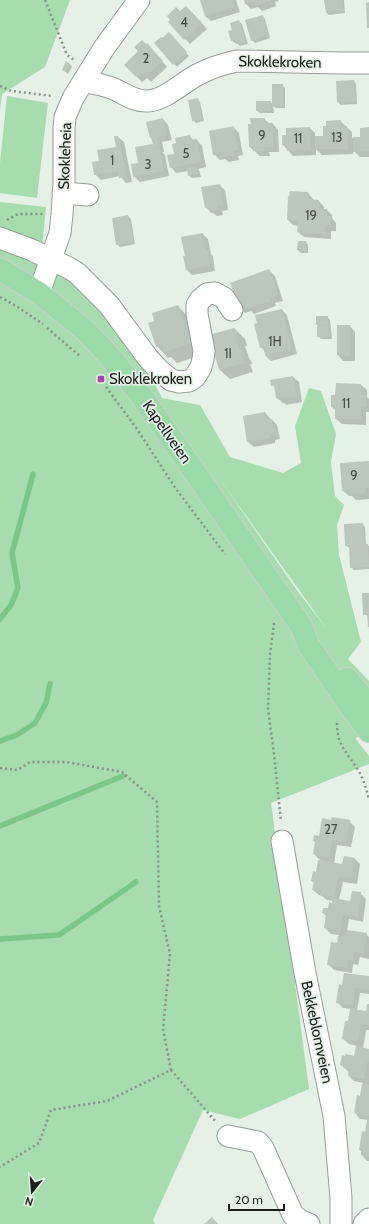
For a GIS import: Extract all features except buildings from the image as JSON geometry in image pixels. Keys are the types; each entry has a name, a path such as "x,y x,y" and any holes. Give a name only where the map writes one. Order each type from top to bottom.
{"main road":[{"name":"Kapellveien","path":"0,270 39,293 86,331 116,363 137,390 302,626 317,639 369,706"},
{"name":"Kapellveien","path":"302,626 309,646 369,731"}],"street":[{"name":"Skokleheia","path":"39,293 60,233 63,193 65,117 82,84 104,48 139,0"},
{"name":"Skoklekroken","path":"82,84 97,84 115,90 128,97 149,101 171,92 196,76 221,64 237,61 369,63"},
{"path":"63,193 88,195"},
{"path":"3,230 32,250 69,268 81,276 109,305 148,358 171,380 179,382 189,381 198,373 204,360 204,351 197,314 197,305 203,297 207,294 215,293 224,298 232,310"},
{"name":"Bekkeblomveien","path":"282,841 304,965 334,1116 341,1224"},
{"path":"228,1136 258,1142 263,1148 293,1214 301,1221 310,1224"},
{"path":"364,1224 369,1219"}],"path":[{"path":"0,86 10,91 82,84 67,55 45,0"},
{"path":"3,230 18,214 62,214"},
{"path":"0,296 44,325 86,362"},
{"path":"104,383 137,429 176,489 226,556"},
{"path":"270,617 278,629"},
{"path":"274,623 270,654 268,709 274,754 282,841"},
{"path":"338,717 336,721 339,742 359,771 369,799"},
{"path":"0,768 18,770 30,762 66,762 122,772 157,802 159,906 170,954 164,1029 171,1070 228,1136"},
{"path":"0,1167 39,1143 51,1110 107,1101 171,1070"}],"green space":[{"path":"0,0 70,0 45,67 2,94 0,111"},
{"path":"7,96 48,103 37,198 0,193 0,163"},
{"path":"0,202 46,207 42,249 107,293 162,398 200,405 230,457 283,473 301,463 295,426 309,388 321,391 336,434 331,462 335,496 344,505 337,525 339,555 361,642 348,659 369,681 369,733 355,738 369,756 369,764 271,803 309,1089 240,1119 203,1110 153,1220 155,1224 0,1224","holes":["219,478 327,629 296,589"]}],"waterway":[{"path":"0,619 11,605 18,588 12,553 33,474"},
{"path":"0,741 17,735 35,723 46,703 50,684"},
{"path":"0,826 123,776"},
{"path":"0,939 59,935 136,882"}],"place":[{"name":"Skoklekroken","path":"101,379"}]}
